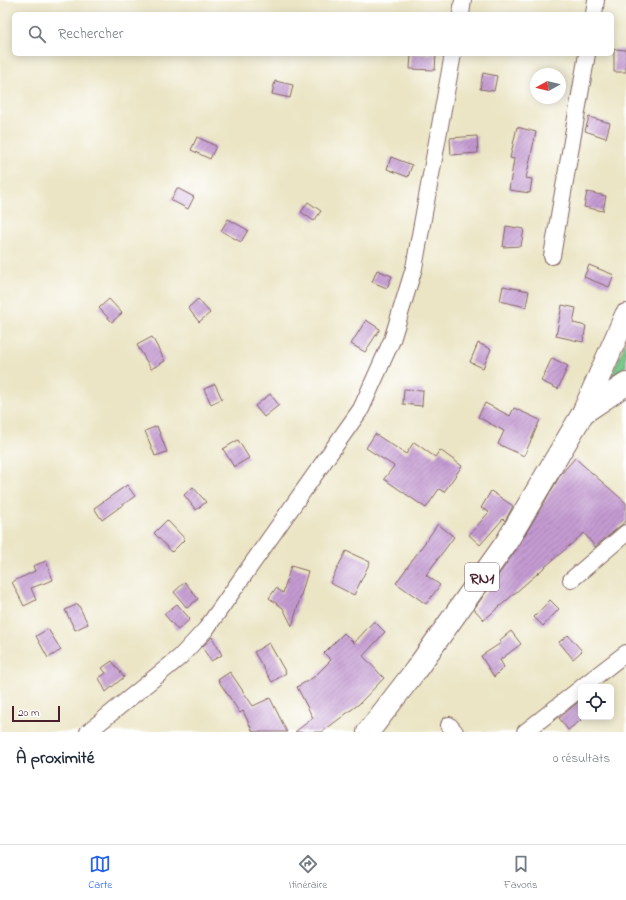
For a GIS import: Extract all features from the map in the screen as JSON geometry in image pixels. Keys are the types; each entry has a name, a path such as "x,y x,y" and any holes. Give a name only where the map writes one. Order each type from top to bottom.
{"main road":[{"name":"RN1","path":"368,732 415,671 506,543 583,413 626,315"},
{"path":"583,413 626,384"}],"street":[{"path":"461,12 463,0"},
{"path":"594,12 596,0"},
{"path":"88,732 180,657 206,629 361,409 392,340 414,268 453,56"},
{"path":"552,256 587,56"},
{"path":"571,580 626,533"},
{"path":"587,684 626,653"},
{"path":"525,732 578,691"}],"green space":[{"path":"626,341 626,366 611,378"}],"building":[{"path":"614,49 626,50 626,72 614,72"},
{"path":"411,56 436,56 435,70 410,69"},
{"path":"483,73 497,76 494,91 480,89"},
{"path":"275,81 293,85 290,98 272,94"},
{"path":"589,117 610,123 606,138 585,131"},
{"path":"517,127 536,132 526,178 532,179 530,193 509,190 514,159 510,158"},
{"path":"477,136 478,153 451,155 450,138"},
{"path":"197,137 216,146 210,159 191,150"},
{"path":"391,157 412,165 408,177 387,169"},
{"path":"177,188 194,197 188,209 171,200"},
{"path":"587,192 606,196 603,211 584,207"},
{"path":"308,202 321,211 314,221 301,212"},
{"path":"228,219 248,230 241,242 221,231"},
{"path":"506,226 524,229 521,246 503,247"},
{"path":"589,265 614,275 609,287 584,277"},
{"path":"377,270 392,276 387,288 372,282"},
{"path":"503,286 529,291 526,307 500,301"},
{"path":"109,299 122,313 112,322 99,308"},
{"path":"198,299 210,313 199,322 188,308"},
{"path":"562,305 576,308 573,323 586,326 583,342 556,336"},
{"path":"366,320 380,329 365,352 351,344"},
{"path":"152,337 165,361 151,369 137,345"},
{"path":"478,343 491,349 483,368 470,362"},
{"path":"552,358 568,366 558,389 541,381"},
{"path":"215,384 222,399 211,404 204,389"},
{"path":"404,389 423,390 422,406 403,404"},
{"path":"270,394 279,405 264,417 255,406"},
{"path":"485,403 510,416 514,408 540,420 524,456 498,444 504,431 478,417"},
{"path":"157,426 167,452 155,456 145,431"},
{"path":"375,434 406,454 414,442 435,457 440,450 462,466 444,492 439,489 426,508 384,479 394,466 366,448"},
{"path":"238,440 249,458 234,467 223,449"},
{"path":"575,458 626,503 626,521 595,547 584,533 484,620 474,609 516,550 561,474"},
{"path":"127,485 135,496 102,520 94,508"},
{"path":"193,487 206,502 196,510 184,495"},
{"path":"491,491 513,506 505,521 503,519 480,545 469,535 489,512 481,508"},
{"path":"167,520 185,539 172,552 154,533"},
{"path":"438,524 454,537 426,575 440,585 426,604 396,583"},
{"path":"346,551 370,562 354,595 330,583"},
{"path":"46,561 53,580 31,588 36,600 24,606 12,582 35,571 33,566"},
{"path":"291,566 308,571 292,626 283,608 269,598 276,588 283,593"},
{"path":"185,582 198,599 187,608 174,592"},
{"path":"550,600 559,609 543,626 534,617"},
{"path":"78,604 88,624 75,630 65,610"},
{"path":"177,604 190,619 178,630 164,614"},
{"path":"374,621 385,632 363,656 384,678 359,704 322,732 295,732 313,718 297,687 314,677 331,660 324,653 344,633 354,643"},
{"path":"48,629 61,650 48,658 36,636"},
{"path":"511,631 521,644 500,660 504,667 494,677 481,656 501,643 500,640"},
{"path":"568,635 582,651 573,659 559,642"},
{"path":"212,637 222,655 211,661 202,647"},
{"path":"269,643 286,673 272,682 254,652"},
{"path":"112,661 124,677 106,692 99,678 106,673 102,668"},
{"path":"230,672 253,706 270,698 287,732 253,732 243,711 240,713 218,680"},
{"path":"578,702 578,720 581,720 568,730 559,718"}]}
